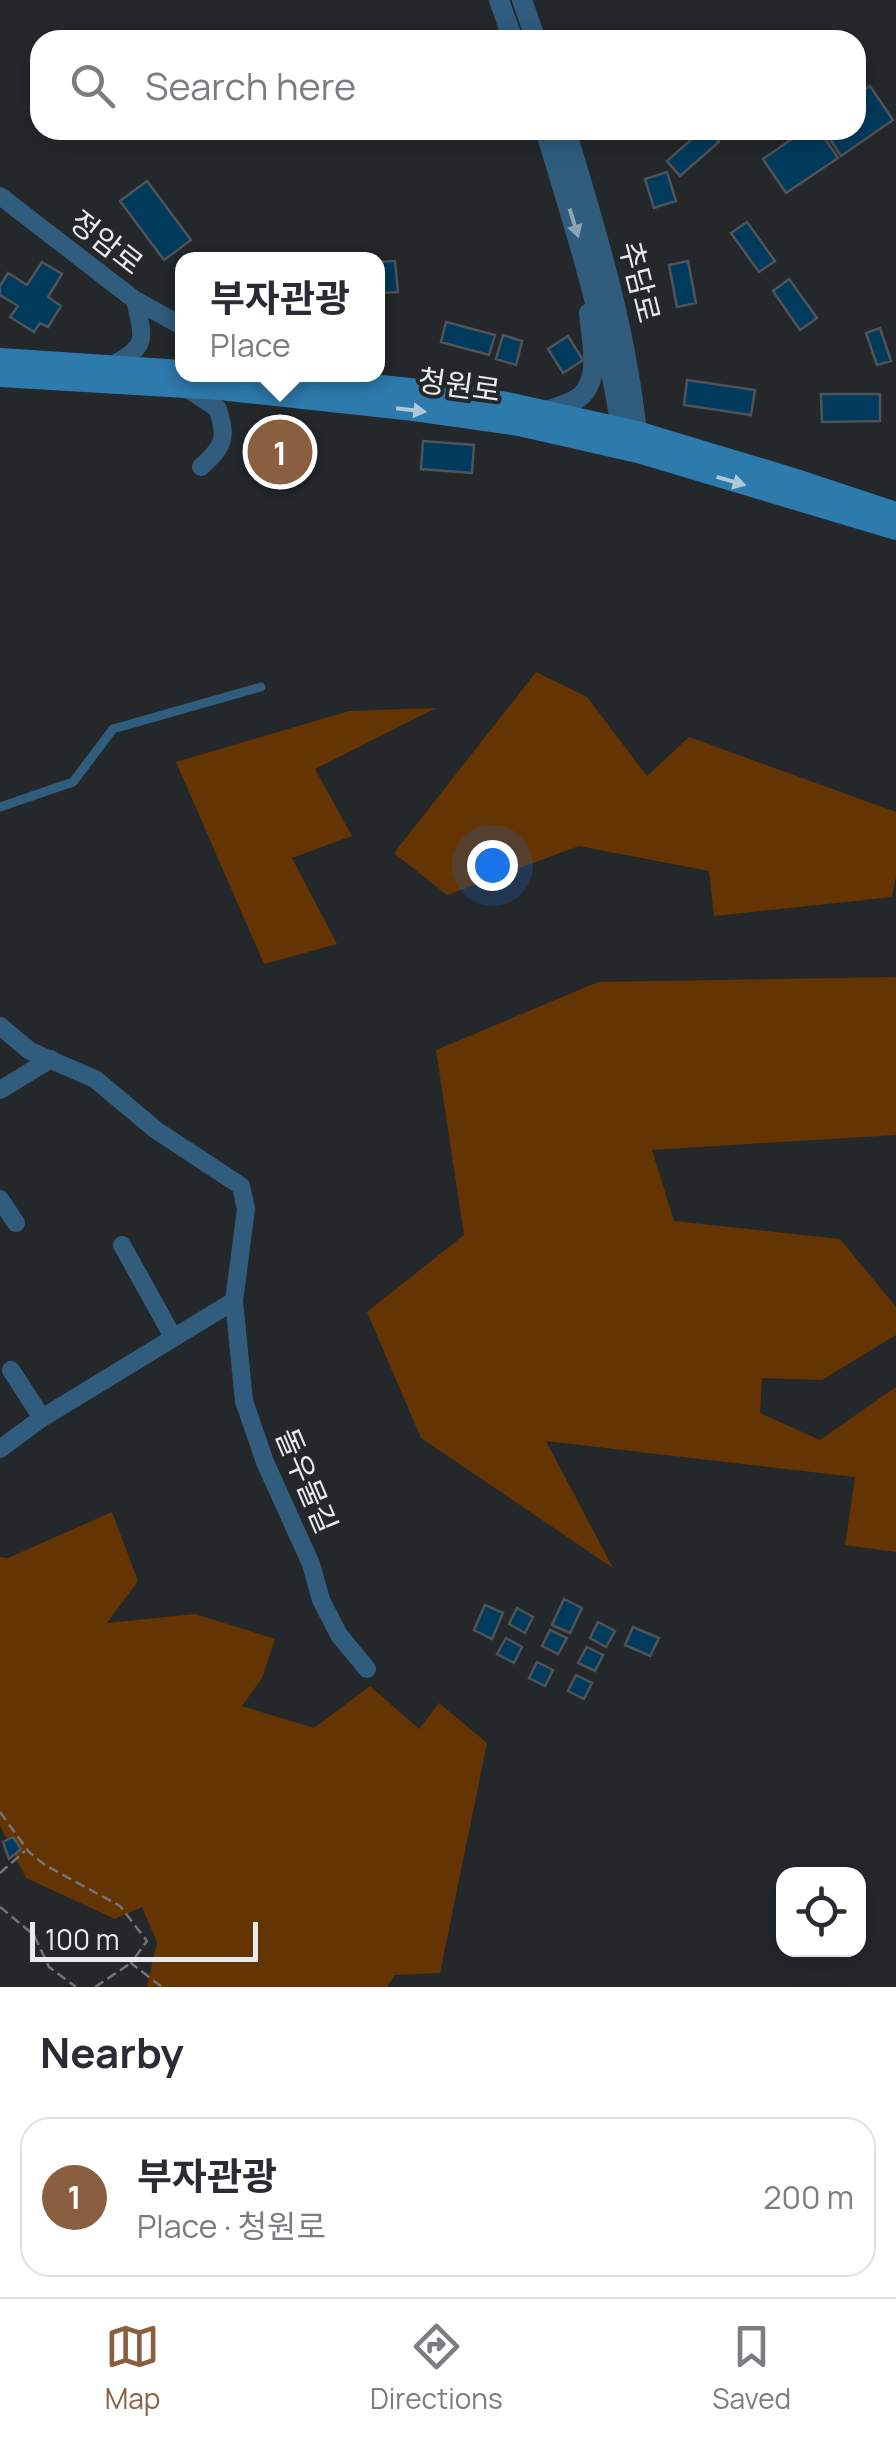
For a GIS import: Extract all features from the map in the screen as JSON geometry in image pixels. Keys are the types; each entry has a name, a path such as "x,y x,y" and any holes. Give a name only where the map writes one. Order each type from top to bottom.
{"main road":[{"name":"청원로","path":"0,359 109,367 175,378"},
{"name":"청원로","path":"0,376 175,379"},
{"name":"청원로","path":"202,382 690,447 896,513"},
{"name":"청원로","path":"344,382 447,393 543,412 896,529"}],"street":[{"path":"499,0 510,30"},
{"path":"522,0 532,30"},
{"name":"추담로","path":"548,140 587,266 630,440"},
{"name":"추담로","path":"569,140 607,272 627,365 630,440"},
{"name":"정암로","path":"0,196 135,300 175,322"},
{"path":"543,412 582,394 593,374 587,266"},
{"path":"109,367 134,354 141,342 135,300"},
{"path":"627,365 642,410 656,427 690,447"},
{"path":"187,382 218,410 224,431 219,450 201,467"},
{"path":"281,382 301,398"},
{"name":"돌우물길","path":"0,1026 30,1051 95,1079 156,1130 241,1186 246,1209 234,1302 244,1401 265,1462 312,1564 321,1600 340,1634 367,1668"},
{"path":"0,1090 52,1059"},
{"path":"0,1199 16,1224"},
{"path":"122,1244 173,1337"},
{"path":"0,1449 42,1418 234,1302"},
{"path":"11,1370 42,1418"}],"lane":[{"path":"0,808 73,782 113,728 261,686"}],"path":[{"path":"0,1812 27,1849 45,1865 120,1906 147,1941 131,1963 95,1987"},
{"path":"0,1873 27,1849"},
{"path":"0,1907 34,1935 48,1967 76,1987"},
{"path":"131,1963 162,1987"}],"shaded area":[{"path":"536,672 587,697 647,776 689,737 896,812 896,876 892,897 714,916 709,871 579,846 447,895 394,853"},
{"path":"436,708 315,769 352,836 292,858 337,944 264,964 176,762 349,711"},
{"path":"896,977 896,1135 652,1150 674,1221 840,1239 896,1307 896,1335 822,1380 762,1378 760,1413 820,1440 896,1387 896,1552 845,1545 855,1477 546,1441 613,1568 421,1438 367,1312 464,1235 436,1050 598,982"},
{"path":"112,1512 138,1581 107,1623 195,1614 275,1639 262,1678 242,1706 314,1728 370,1686 419,1729 439,1703 487,1743 440,1973 395,1975 387,1987 147,1987 157,1942 142,1907 115,1919 26,1878 0,1826 0,1557 8,1558"}],"building":[{"path":"870,86 893,120 866,139 866,89"},
{"path":"691,140 719,142 680,176 667,161"},
{"path":"791,140 826,140 838,158 786,193 763,159"},
{"path":"831,140 864,140 841,156"},
{"path":"667,172 676,201 654,208 645,179"},
{"path":"147,181 191,240 164,260 120,201"},
{"path":"747,222 775,261 759,272 731,233"},
{"path":"395,261 398,292 385,293 385,262"},
{"path":"688,261 696,303 677,307 669,265"},
{"path":"42,262 62,274 48,297 61,306 48,327 40,323 34,332 10,317 18,306 0,295 0,286 8,273 27,285"},
{"path":"789,279 817,318 800,330 773,291"},
{"path":"446,322 495,335 489,355 441,342"},
{"path":"880,328 891,361 877,365 866,333"},
{"path":"503,335 522,341 516,365 496,359"},
{"path":"568,336 583,360 563,373 548,349"},
{"path":"687,380 755,390 751,415 684,405"},
{"path":"821,394 880,394 880,421 822,422"},
{"path":"306,430 314,446 254,475 246,458"},
{"path":"423,441 474,445 472,473 421,469"},
{"path":"564,1599 582,1608 570,1633 552,1625"},
{"path":"485,1605 503,1613 492,1639 474,1630"},
{"path":"517,1608 533,1617 525,1633 509,1624"},
{"path":"598,1622 615,1631 606,1647 590,1638"},
{"path":"633,1627 659,1638 650,1656 625,1645"},
{"path":"550,1630 567,1638 558,1654 542,1646"},
{"path":"506,1638 522,1647 514,1663 497,1654"},
{"path":"587,1647 603,1655 595,1671 578,1663"},
{"path":"537,1662 553,1670 545,1686 529,1678"},
{"path":"576,1675 592,1683 584,1699 568,1691"},
{"path":"13,1837 21,1849 9,1859 3,1842"}],"place":[{"name":"부자관광","path":"280,452"}]}
